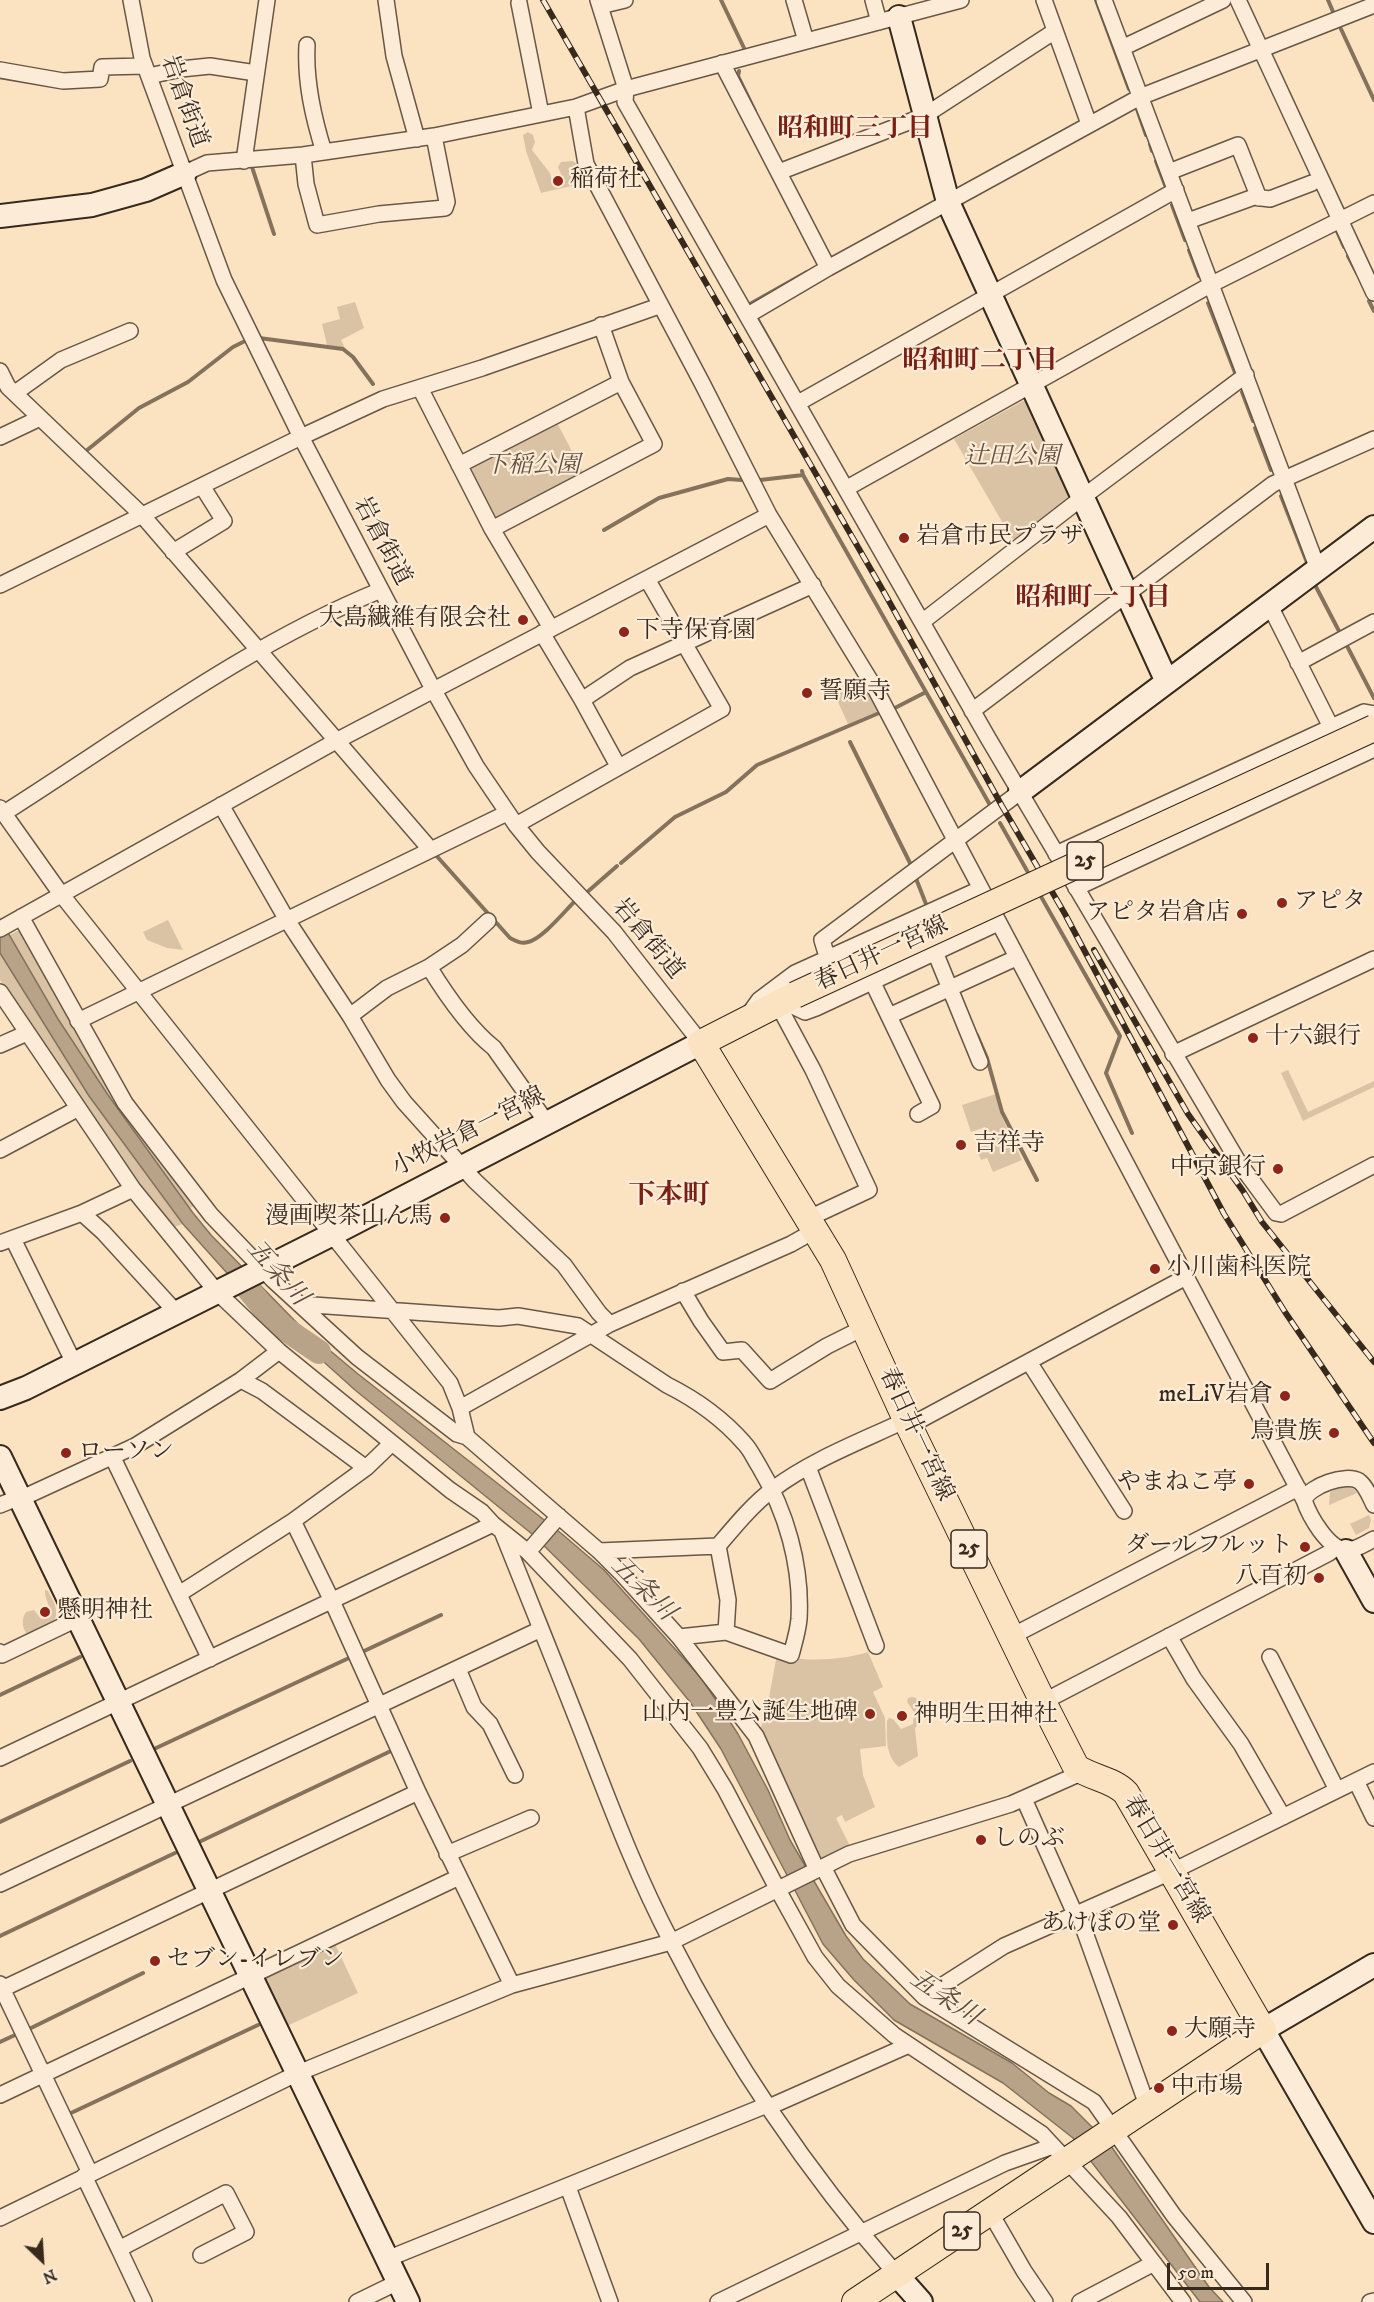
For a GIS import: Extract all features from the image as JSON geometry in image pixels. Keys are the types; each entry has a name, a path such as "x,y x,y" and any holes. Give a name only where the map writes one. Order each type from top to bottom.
{"main road":[{"name":"春日井一宮線","path":"1263,2030 1126,1792 1076,1767 1042,1702 908,1423 833,1260 701,1043 785,1000 1374,728"},
{"name":"25","path":"855,2302 990,2212 1061,2153 1114,2128 1263,2030"}],"street":[{"name":"岩倉街道","path":"131,0 147,71 224,280 301,436 433,689 476,766 512,819 538,852 614,932 701,1043"},
{"path":"244,161 267,0"},
{"path":"386,0 394,56 417,139"},
{"path":"625,0 599,3 626,89 625,102 972,711 1239,1163 1276,1213 1281,1214 1374,1165"},
{"path":"794,0 806,41"},
{"path":"873,0 889,19 924,116 948,202 1167,682"},
{"path":"0,216 92,205 146,190 207,163 303,155 417,139 576,107 626,89 889,19 932,4 961,0"},
{"path":"1044,0 1089,124"},
{"path":"1104,0 1318,569"},
{"path":"1122,48 1223,0"},
{"path":"1238,0 1374,293"},
{"path":"519,3 541,114"},
{"path":"748,315 828,268 1140,97 1374,5"},
{"path":"779,172 924,116 1055,31"},
{"path":"308,45 305,70 316,126 324,152"},
{"path":"722,63 828,268"},
{"path":"0,70 63,81 100,80 102,67 147,71 210,66 256,73"},
{"path":"576,107 586,164 769,515 876,690 1016,958 1326,1539 1341,1549 1374,1601"},
{"path":"303,155 306,184 317,225 379,214 445,208 447,202 434,136"},
{"path":"1168,171 1238,146 1259,198"},
{"path":"1188,221 1254,197 1270,199 1312,183"},
{"path":"798,403 1176,190"},
{"path":"847,489 1212,284 1374,203"},
{"path":"0,585 301,436 383,399 482,368 659,306"},
{"path":"492,529 654,444 621,382 602,325"},
{"path":"15,393 61,360 130,331"},
{"path":"0,371 8,387 142,515 430,849"},
{"path":"922,622 1246,375"},
{"path":"459,465 621,382"},
{"path":"420,388 618,766"},
{"path":"0,437 40,418"},
{"path":"972,711 1273,484 1374,439"},
{"path":"173,552 224,521 202,486"},
{"path":"0,929 336,741 769,515"},
{"path":"830,957 822,940 1374,527"},
{"path":"78,1021 430,849 512,819 618,766 722,709 647,579"},
{"path":"582,700 630,668 813,585"},
{"path":"381,590 307,623 213,676 2,810 61,894 450,1383 460,1408 467,1437"},
{"path":"1270,606 1330,728"},
{"path":"1298,663 1374,622"},
{"path":"1056,854 1364,712 1374,714"},
{"path":"1076,888 1374,749"},
{"path":"221,805 287,920 404,1102 464,1166 475,1181 564,1264 599,1313 610,1324"},
{"path":"746,1019 759,1000 785,978 980,889"},
{"path":"18,919 132,1112 198,1200 262,1269 357,1357 457,1434 467,1437 599,1551 679,1637 756,1736 820,1869 853,1925 924,1997 1094,2102 1174,2216 1244,2302"},
{"path":"350,1016 387,988 429,966 462,945 488,921"},
{"path":"785,1000 805,1012 998,923"},
{"path":"935,952 980,1062"},
{"path":"889,1016 1016,958"},
{"path":"1173,1054 1374,959"},
{"path":"429,966 437,980 483,1039 494,1048 547,1123"},
{"path":"872,981 932,1106 918,1114"},
{"path":"0,992 132,1189 216,1291 279,1351 450,1490 482,1512 528,1552 630,1659 700,1748 725,1789 816,1957 838,1986 894,2035 1042,2134 1119,2217 1183,2302"},
{"path":"460,1408 610,1324 791,1244 810,1225 869,1190 813,1070 785,1000"},
{"path":"0,1045 27,1033"},
{"name":"小牧岩倉一宮線","path":"216,1291 333,1234 701,1043"},
{"path":"0,1150 77,1108"},
{"path":"74,1363 6,1241 82,1213 132,1189"},
{"path":"82,1213 103,1232 176,1312"},
{"path":"599,1551 718,1546 746,1514 773,1489 808,1467 908,1423 1029,1362 1186,1277"},
{"path":"0,1398 216,1291"},
{"path":"683,1291 723,1352 742,1350 770,1381 826,1346 865,1327"},
{"path":"299,1304 499,1318 518,1316 578,1326 667,1385 682,1392 720,1421 746,1444 773,1489 792,1543 798,1582 799,1621 791,1655 726,1632 679,1637"},
{"path":"13,1500 135,1446 241,1380 279,1351"},
{"path":"1029,1362 1124,1511"},
{"path":"241,1380 262,1391 366,1468"},
{"path":"179,1594 293,1521 366,1468 392,1443"},
{"path":"112,1456 210,1659"},
{"path":"0,1457 13,1500 77,1619 118,1702 403,2292 357,2302"},
{"path":"808,1467 876,1646"},
{"path":"1012,1636 1325,1484 1342,1478 1351,1478 1364,1486 1374,1505"},
{"path":"528,1552 559,1516"},
{"path":"293,1521 332,1601 447,1854 512,1984"},
{"path":"0,1758 332,1601 498,1528"},
{"path":"498,1528 541,1629 635,1867 671,1942 725,2039 768,2106 861,2234 921,2302"},
{"path":"1042,1702 1329,1553 1358,1547 1374,1539"},
{"path":"718,1546 728,1600 726,1632"},
{"path":"0,1652 2,1655 77,1619"},
{"path":"0,1884 541,1629"},
{"path":"1169,1636 1194,1679 1242,1744 1283,1817"},
{"path":"1270,1657 1337,1790"},
{"path":"458,1669 474,1707 490,1724 514,1775"},
{"path":"0,2218 296,2074 512,1984 671,1942 849,1854 1024,1799 1083,1772"},
{"path":"924,1997 1004,1946 1173,1871 1374,1772"},
{"path":"1356,1781 1374,1818"},
{"path":"144,2302 43,2074 1,1988 418,1792"},
{"path":"1024,1799 1076,1913 1147,2105"},
{"path":"447,1854 531,1818"},
{"path":"0,2095 459,1877"},
{"path":"1374,1965 1263,2030 1374,2222"},
{"path":"387,2259 768,2106 909,2044"},
{"path":"718,2302 1005,2163 1061,2153"},
{"path":"568,2187 610,2302"},
{"path":"119,2249 226,2193 246,2232 201,2255"},
{"path":"990,2212 1045,2302"},
{"path":"1080,2302 1154,2263"}],"green space":[{"path":"528,132 533,135 535,142 532,150 550,173 553,186 565,184 558,167 561,162 576,163 584,183 541,193 526,151 523,135"},
{"path":"355,302 364,328 341,340 345,348 327,345 322,324 340,319 337,307"},
{"name":"辻田公園","path":"1023,401 1032,402 1073,494 1070,503 1020,539 1012,539 954,439"},
{"name":"下稲公園","path":"555,419 585,476 494,520 467,469"},
{"path":"863,682 878,711 848,724 835,695"},
{"path":"168,920 183,950 167,948 147,940 143,932"},
{"path":"20,931 112,1092 156,1157 196,1205 190,1208 108,1095 58,1019 10,935"},
{"path":"0,954 89,1096 183,1224 171,1228 74,1094 0,980"},
{"path":"1288,1070 1308,1112 1374,1081 1374,1087 1303,1121 1281,1073"},
{"path":"996,1094 1000,1113 1022,1160 993,1172 987,1158 981,1160 976,1148 990,1143 985,1127 971,1132 962,1105"},
{"path":"1346,1486 1357,1493 1329,1505 1330,1492"},
{"path":"1369,1515 1371,1520 1369,1528 1356,1535 1350,1524"},
{"path":"45,1590 48,1591 55,1606 56,1617 54,1621 28,1635 23,1624 26,1612 34,1610 41,1619 50,1617"},
{"path":"868,1652 883,1687 873,1692 885,1718 886,1746 860,1749 863,1775 875,1807 845,1822 842,1815 836,1818 849,1844 848,1850 822,1863 759,1732 766,1714 777,1654 798,1659 822,1659"},
{"path":"908,1698 916,1698 924,1712 915,1729 918,1756 899,1767 894,1763 889,1752 887,1721 889,1718 893,1719 901,1729 913,1724 914,1712 907,1702"},
{"path":"334,1942 358,1993 287,2026 265,1981 268,1973"}],"shaded area":[{"path":"0,919 58,1019 108,1095 211,1235 297,1323 604,1570 702,1679 738,1734 768,1790 790,1840 846,1936 863,1959 910,2004 1012,2063 1049,2093 1071,2106 1111,2146 1209,2287 1223,2302 1200,2302 1073,2138 1003,2083 894,2020 854,1980 823,1944 721,1749 690,1702 639,1639 532,1534 355,1390 235,1282 183,1224 89,1096 0,953"}],"waterway":[{"path":"721,0 744,48"},
{"path":"1096,0 1129,89"},
{"path":"1328,0 1334,14"},
{"path":"1341,29 1374,100"},
{"path":"739,71 738,76 755,111"},
{"path":"1137,109 1146,135"},
{"path":"1150,144 1152,151"},
{"path":"1156,161 1165,185"},
{"path":"252,167 274,234"},
{"path":"1172,205 1185,240"},
{"path":"1336,229 1344,247"},
{"path":"1189,250 1199,276"},
{"path":"1348,256 1357,273"},
{"path":"750,304 807,272"},
{"path":"1369,301 1374,311"},
{"path":"1208,303 1236,375"},
{"path":"758,320 780,359"},
{"path":"259,338 343,349 353,357 373,384"},
{"path":"86,451 139,408 188,382 233,347 243,342"},
{"path":"1242,392 1253,421"},
{"path":"1255,428 1271,470"},
{"path":"760,480 803,475 802,471"},
{"path":"803,475 990,805"},
{"path":"604,530 659,498 728,479 742,480"},
{"path":"1281,496 1308,565"},
{"path":"1314,583 1340,633"},
{"path":"1346,644 1374,698"},
{"path":"893,709 926,692"},
{"path":"621,863 675,817 726,792 757,765 879,713"},
{"path":"850,742 911,865"},
{"path":"1000,823 1030,876"},
{"path":"434,853 510,938 519,942 528,942 540,936 575,901"},
{"path":"585,894 617,866"},
{"path":"915,876 926,904"},
{"path":"1039,893 1120,1036 1106,1073 1132,1133"},
{"path":"977,1035 987,1058 1002,1112 1037,1180"},
{"name":"五条川","path":"245,1285 275,1322 319,1352"},
{"path":"362,1652 441,1615"},
{"path":"0,1695 80,1657"},
{"path":"154,1749 349,1658"},
{"path":"199,1842 393,1750"},
{"path":"0,1822 130,1761"},
{"path":"0,1936 175,1853"},
{"path":"29,2029 143,1973"},
{"path":"71,2113 258,2025"},
{"path":"0,2042 15,2035"}],"railway":[{"path":"543,0 885,594 1002,806 1065,914 1224,1214 1285,1312 1374,1443"},
{"path":"1094,950 1188,1114 1243,1191 1262,1222 1374,1362"}],"place":[{"name":"稲荷社","path":"558,181"},
{"name":"岩倉市民プラザ","path":"904,538"},
{"name":"大島繊維有限会社","path":"523,620"},
{"name":"下寺保育園","path":"624,632"},
{"name":"誓願寺","path":"807,693"},
{"name":"アピタ","path":"1282,903"},
{"name":"アピタ岩倉店","path":"1242,914"},
{"name":"十六銀行","path":"1253,1038"},
{"name":"吉祥寺","path":"961,1145"},
{"name":"中京銀行","path":"1278,1169"},
{"name":"漫画喫茶山ん馬","path":"445,1218"},
{"name":"小川歯科医院","path":"1155,1269"},
{"name":"meLiV岩倉","path":"1285,1396"},
{"name":"鳥貴族","path":"1334,1433"},
{"name":"ローソン","path":"66,1453"},
{"name":"やまねこ亭","path":"1249,1484"},
{"name":"ダールフルット","path":"1305,1547"},
{"name":"八百初","path":"1319,1578"},
{"name":"懸明神社","path":"45,1612"},
{"name":"山内一豊公誕生地碑","path":"870,1714"},
{"name":"神明生田神社","path":"902,1716"},
{"name":"しのぶ","path":"981,1840"},
{"name":"あけぼの堂","path":"1173,1925"},
{"name":"セブン-イレブン","path":"155,1961"},
{"name":"大願寺","path":"1172,2031"},
{"name":"中市場","path":"1159,2088"}],"district":[{"name":"昭和町三丁目","path":"855,131"},
{"name":"昭和町二丁目","path":"980,363"},
{"name":"昭和町一丁目","path":"1093,600"},
{"name":"下本町","path":"669,1197"}]}
